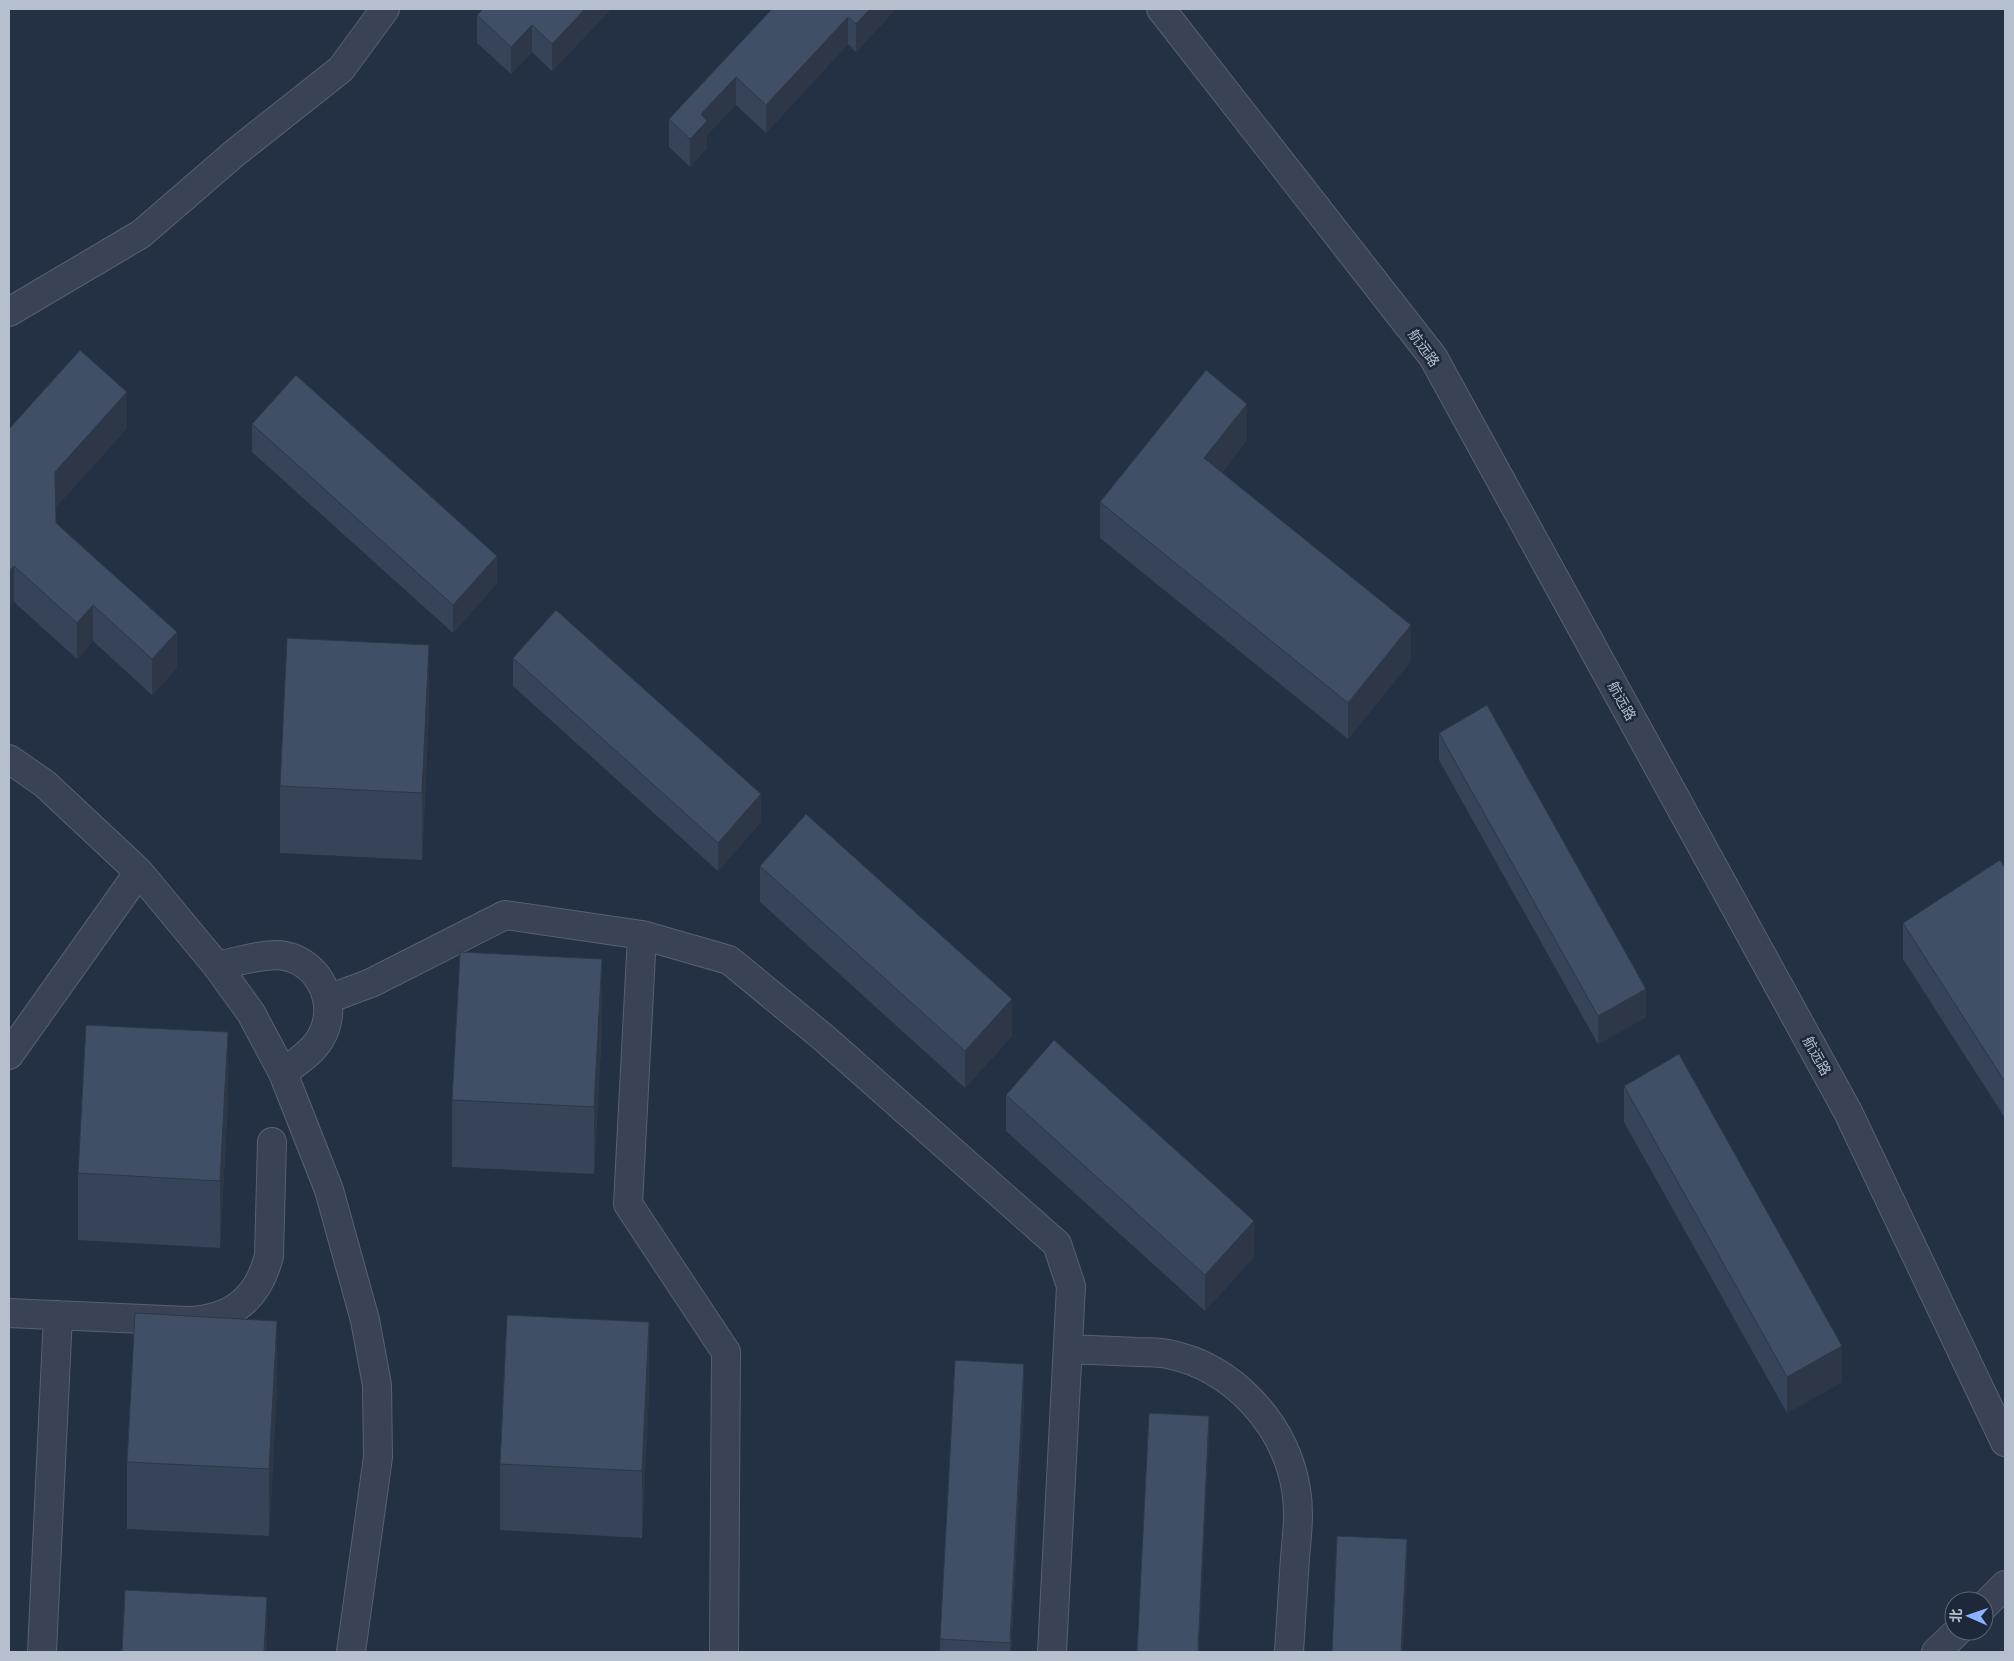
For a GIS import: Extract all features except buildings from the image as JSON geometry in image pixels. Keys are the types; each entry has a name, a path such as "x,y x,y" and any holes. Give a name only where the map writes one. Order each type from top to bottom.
{"street":[{"path":"9,312 141,234 236,152 341,69 385,9"},
{"name":"航远路","path":"1161,9 1433,357 1848,1112 2005,1442"},
{"path":"9,759 45,784 139,872 217,966 251,1013 283,1073 329,1190 365,1320 377,1385 378,1457 351,1652"},
{"path":"9,1055 139,872"},
{"path":"328,999 371,983 505,915 642,936 729,960 824,1038 1057,1244 1071,1286 1052,1652"},
{"path":"642,936 628,1204 726,1352 724,1652"},
{"path":"217,966 267,955 284,955 299,960 312,970 322,984 328,999 329,1014 326,1028 319,1041 283,1073"},
{"path":"9,1313 203,1321 232,1310 245,1301 256,1288 264,1273 269,1256 272,1142"},
{"path":"42,1652 58,1315"},
{"path":"1069,1349 1166,1353 1190,1360 1212,1370 1233,1384 1251,1400 1267,1420 1284,1449 1296,1489 1298,1514 1289,1652"},
{"path":"1994,1596 2005,1585"},
{"path":"1936,1652 1948,1641"}]}
